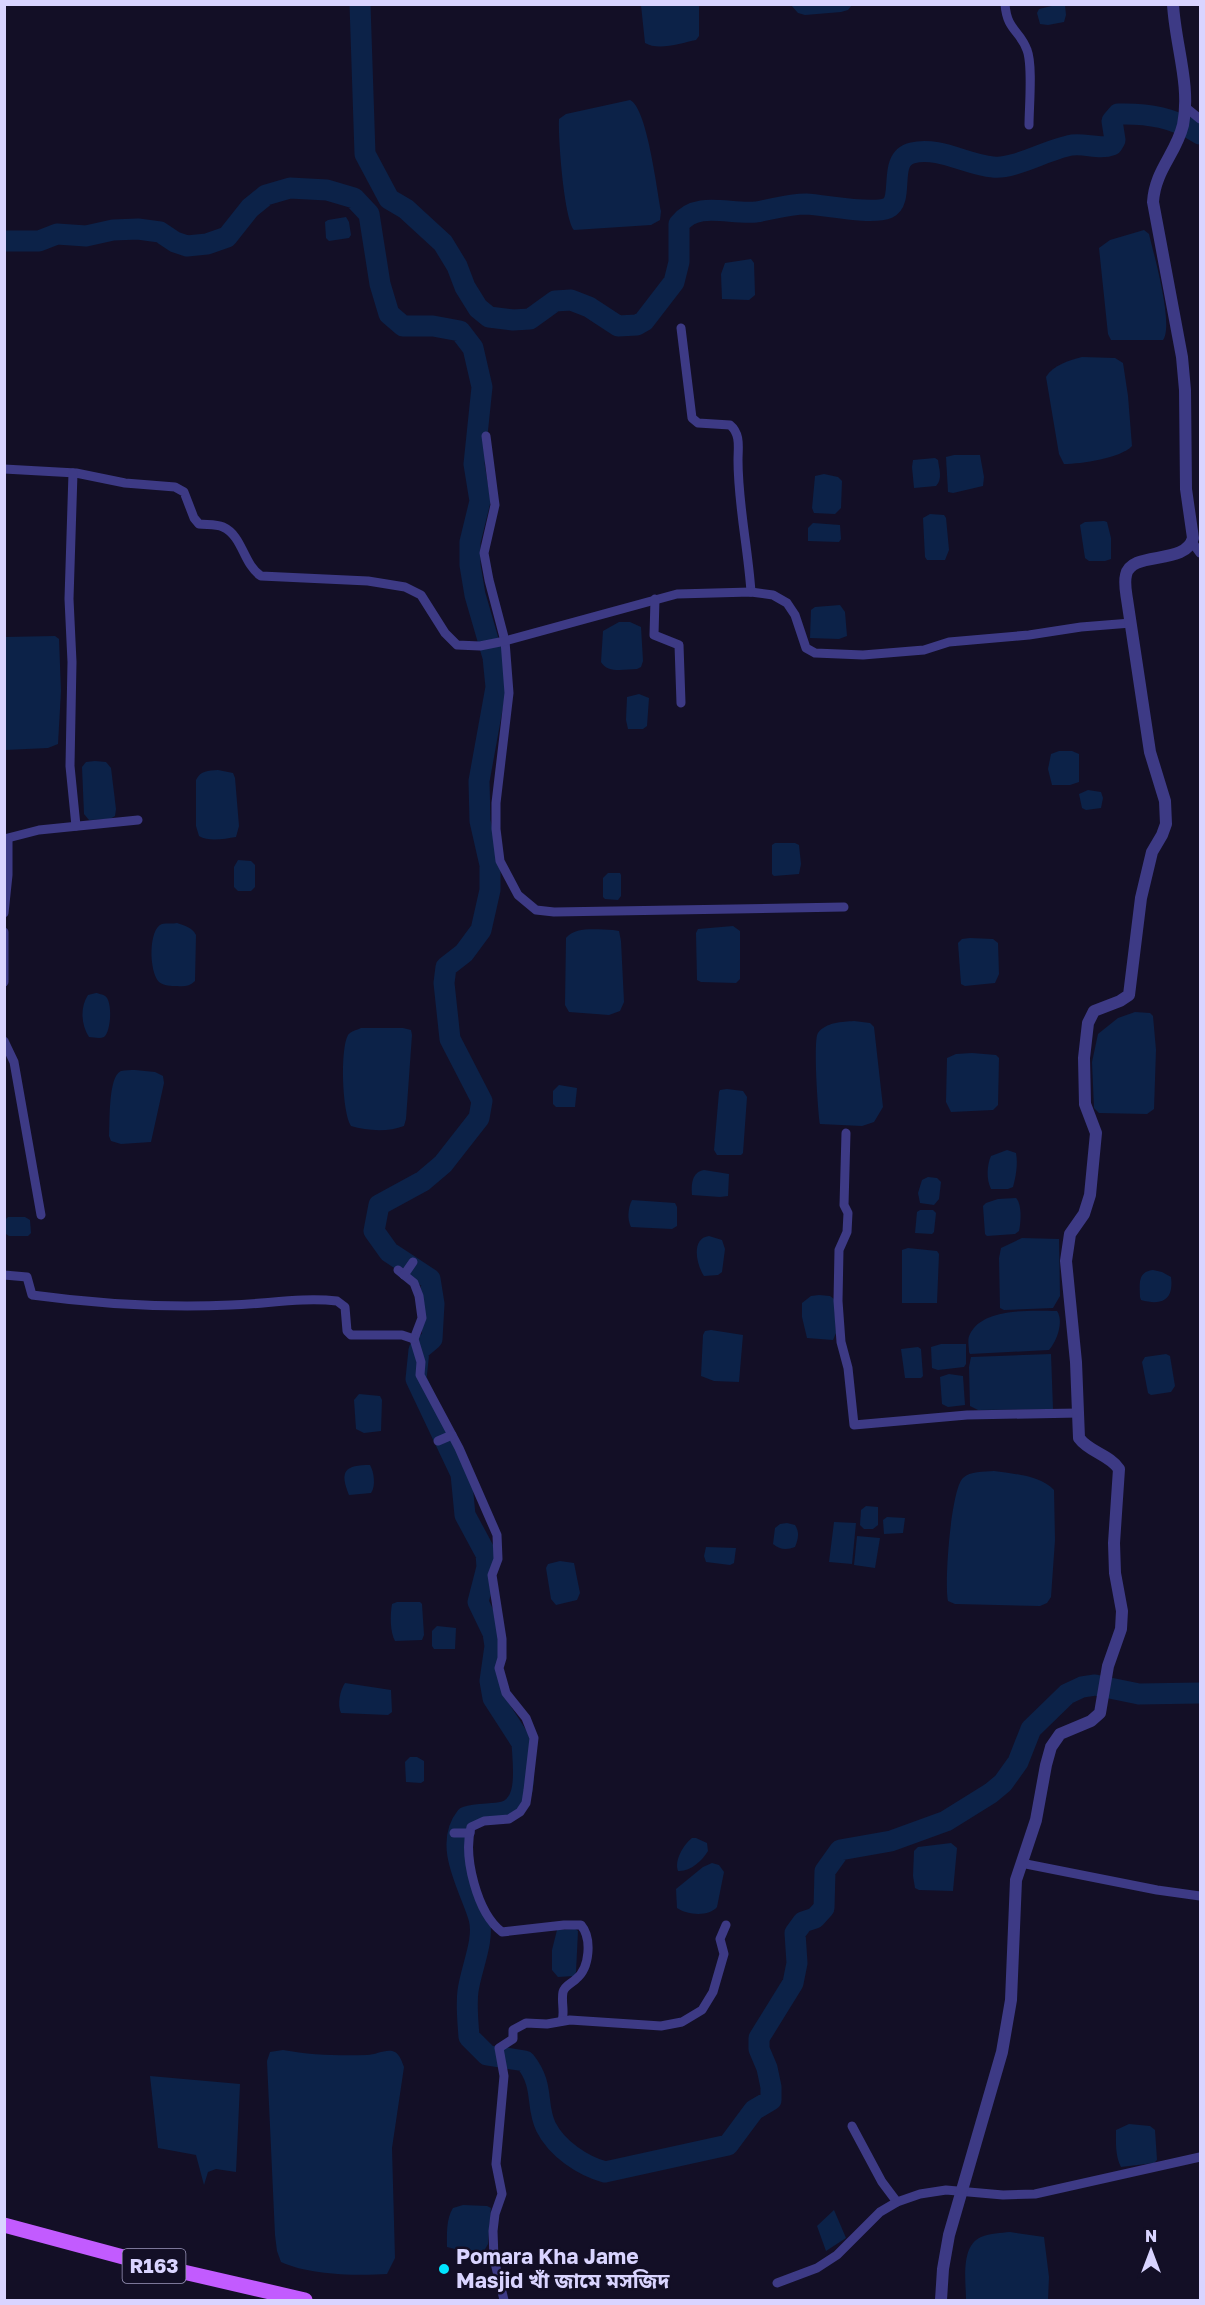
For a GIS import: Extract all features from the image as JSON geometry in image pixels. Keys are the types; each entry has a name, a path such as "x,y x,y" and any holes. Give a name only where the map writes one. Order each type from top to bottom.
{"main road":[{"name":"R163","path":"4,2225 153,2265 305,2301"}],"street":[{"path":"1005,4 1006,16 1011,27 1027,48 1029,55 1029,125"},
{"path":"1173,4 1184,110 1179,136 1159,174 1153,202 1182,357 1185,390 1186,489 1192,542 1200,553"},
{"path":"1184,110 1200,119"},
{"path":"681,328 692,418 698,423 730,424 737,437 740,514 751,592"},
{"path":"486,436 495,505 484,553 509,693 496,803 496,829 500,861 518,895 536,910 554,912 843,907"},
{"path":"4,469 73,473 125,483 175,487 184,492 194,518 199,524 224,527 233,535 249,564 261,576 368,581 405,587 421,595 452,642 465,646 480,646 579,622 677,594 751,592 772,595 787,603 795,615 806,648 815,653 863,655 924,650 949,642 1131,623"},
{"path":"73,473 69,599 72,662 70,766 76,826"},
{"path":"941,2301 949,2235 1008,2026 1014,1967 1016,1880 1036,1820 1046,1765 1054,1740 1060,1734 1091,1721 1100,1713 1106,1678 1123,1619 1115,1573 1114,1543 1119,1469 1114,1463 1082,1443 1078,1434 1079,1413 1066,1261 1070,1234 1087,1206 1095,1140 1094,1124 1085,1104 1088,1023 1094,1011 1129,995 1141,898 1152,852 1166,824 1165,801 1152,760 1125,582 1126,574 1131,565 1171,556 1192,542"},
{"path":"655,599 654,635 679,645 681,703"},
{"path":"4,914 8,875 6,839 39,830 138,820"},
{"path":"4,932 4,982"},
{"path":"4,1041 14,1062 41,1215"},
{"path":"846,1133 843,1205 848,1213 847,1232 839,1250 837,1274 841,1342 848,1368 854,1425 967,1415 1079,1413"},
{"path":"413,1262 403,1272 414,1283 419,1296 422,1318 414,1339 419,1350 420,1375 445,1437 496,1535 498,1559 492,1575 502,1639 500,1668 506,1693 526,1718 534,1738 526,1803 520,1812 509,1819 478,1823 471,1827 467,1833 468,1853 474,1880 492,1924 502,1932 564,1925 581,1925 584,1928 587,1958 579,1976 563,1991 562,2021"},
{"path":"4,1275 27,1277 32,1295 128,1305 229,1305 337,1300 345,1307 346,1330 351,1335 402,1335 414,1339"},
{"path":"454,1833 467,1833"},
{"path":"1021,1863 1145,1888 1200,1896"},
{"path":"504,2301 494,2259 493,2231 495,2214 502,2194 496,2164 502,2069 499,2048 513,2039 513,2030 526,2023 547,2024 562,2021 661,2026 682,2022 702,2010 712,1992 724,1954 720,1939 726,1925"},
{"path":"852,2126 882,2182 897,2202"},
{"path":"777,2283 818,2268 837,2255 880,2212 897,2202 920,2194 946,2190 1003,2195 1035,2194 1200,2157"}],"water":[{"path":"641,5 699,5 699,36 696,40 670,46 645,43"},
{"path":"791,5 852,5 848,10 841,12 805,15 798,13"},
{"path":"1065,5 1064,22 1040,24 1037,13 1039,9"},
{"path":"630,100 636,106 646,133 661,211 660,220 651,225 574,230 567,210 559,119 566,114"},
{"path":"346,217 351,235 349,238 329,241 326,238 325,222"},
{"path":"1144,230 1149,234 1159,273 1165,305 1166,332 1163,340 1111,340 1108,334 1099,248 1110,240"},
{"path":"751,259 754,263 755,295 749,300 722,299 721,274 725,263"},
{"path":"1082,357 1115,358 1123,363 1132,446 1110,457 1064,464 1059,454 1046,377 1057,366"},
{"path":"980,455 984,477 983,486 953,493 948,492 946,457"},
{"path":"935,458 938,460 940,470 936,486 914,488 913,460"},
{"path":"824,474 838,477 842,481 841,508 835,514 814,513 812,508 815,476"},
{"path":"930,514 944,515 946,518 949,550 945,560 927,560 925,557 923,518"},
{"path":"1085,522 1107,522 1111,538 1111,559 1089,561 1085,558 1080,525"},
{"path":"813,523 840,525 841,539 839,542 808,541 808,528"},
{"path":"840,605 845,612 847,636 839,639 810,638 811,610 815,607"},
{"path":"619,622 630,622 641,627 643,661 641,667 637,669 612,669 601,662 603,631"},
{"path":"55,636 59,639 61,691 58,744 48,748 5,750 5,637"},
{"path":"639,694 649,698 647,726 643,729 628,729 627,697"},
{"path":"1059,751 1072,751 1079,754 1079,782 1070,785 1052,785 1048,769 1051,754"},
{"path":"86,762 106,762 111,768 116,809 115,816 110,819 89,820 84,814 82,767"},
{"path":"218,770 233,773 235,778 239,826 236,837 217,840 199,836 196,826 196,780 203,773"},
{"path":"1088,790 1101,792 1103,798 1101,808 1086,810 1082,808 1079,794"},
{"path":"775,843 799,845 801,864 799,874 774,876 772,874 772,845"},
{"path":"238,860 251,861 255,865 255,887 251,891 238,891 234,887 234,867"},
{"path":"608,873 620,873 621,875 621,896 618,900 603,897 603,878"},
{"path":"177,923 190,928 196,935 195,981 184,986 168,986 159,982 153,969 152,942 157,928 162,924"},
{"path":"733,926 740,931 740,979 736,983 697,980 696,933 698,929"},
{"path":"581,930 619,931 621,941 624,1002 620,1011 609,1015 569,1012 565,1005 566,938"},
{"path":"962,939 993,939 998,943 999,974 995,983 965,986 961,984 958,943"},
{"path":"96,993 108,999 110,1010 108,1029 104,1037 100,1038 89,1037 84,1027 83,1016 85,1000 88,995"},
{"path":"1135,1012 1150,1013 1153,1016 1156,1050 1154,1109 1147,1114 1099,1113 1094,1108 1092,1062 1098,1034 1118,1018"},
{"path":"839,1022 870,1023 874,1027 883,1107 874,1122 862,1126 820,1124 816,1061 818,1033 821,1029"},
{"path":"361,1028 411,1030 404,1126 378,1130 351,1126 344,1095 345,1042 348,1035"},
{"path":"956,1054 996,1055 999,1058 998,1105 993,1110 951,1112 946,1102 947,1058"},
{"path":"121,1071 155,1072 163,1076 164,1083 151,1142 121,1144 111,1141 109,1136 112,1090 114,1081"},
{"path":"559,1085 577,1088 575,1107 556,1107 553,1104 553,1091"},
{"path":"727,1089 743,1091 747,1097 741,1155 717,1155 714,1150 719,1092"},
{"path":"1007,1150 1016,1153 1013,1187 991,1189 988,1172 991,1156"},
{"path":"704,1170 729,1174 728,1196 692,1195 692,1183 695,1176"},
{"path":"928,1177 937,1178 941,1182 939,1199 934,1205 920,1203 918,1193 922,1180"},
{"path":"1016,1198 1021,1218 1019,1231 1015,1234 987,1236 983,1206 998,1199"},
{"path":"632,1200 675,1203 677,1226 672,1229 631,1227 629,1214"},
{"path":"933,1210 936,1213 932,1234 915,1233 917,1212"},
{"path":"8,1217 25,1217 30,1220 31,1233 28,1236 6,1234 5,1220"},
{"path":"709,1236 722,1240 725,1249 722,1272 718,1275 704,1276 697,1259 697,1246 703,1238"},
{"path":"1022,1238 1059,1239 1060,1296 1053,1308 1004,1310 1000,1308 999,1258 1001,1248"},
{"path":"908,1248 937,1251 939,1254 937,1303 902,1303 902,1250"},
{"path":"1153,1270 1171,1277 1171,1291 1161,1301 1148,1302 1141,1300 1140,1279 1144,1273"},
{"path":"811,1296 830,1296 834,1299 836,1333 833,1340 807,1338 802,1317 802,1303"},
{"path":"1057,1311 1060,1320 1059,1331 1049,1350 970,1354 969,1352 970,1334 976,1325 986,1319 1009,1312"},
{"path":"705,1331 743,1335 739,1382 714,1381 701,1376 703,1335"},
{"path":"941,1344 966,1344 964,1367 938,1370 932,1368 931,1347"},
{"path":"918,1347 921,1349 923,1376 905,1378 901,1349"},
{"path":"1051,1354 1053,1409 978,1410 970,1406 971,1357"},
{"path":"1166,1354 1170,1356 1175,1386 1171,1392 1151,1395 1148,1393 1142,1362 1145,1357"},
{"path":"949,1374 963,1376 965,1405 948,1407 942,1404 940,1377"},
{"path":"359,1394 380,1396 382,1400 381,1431 364,1433 356,1429 354,1400"},
{"path":"370,1465 374,1479 371,1493 349,1495 345,1480 346,1471 355,1466"},
{"path":"994,1471 1034,1478 1054,1490 1055,1540 1051,1597 1047,1603 1040,1606 955,1604 948,1601 950,1537 959,1486 963,1478 969,1474"},
{"path":"866,1506 878,1507 878,1525 873,1529 864,1529 860,1525 861,1510"},
{"path":"887,1517 905,1518 903,1533 884,1534 883,1520"},
{"path":"834,1522 856,1523 852,1564 829,1562"},
{"path":"787,1523 795,1525 798,1536 795,1547 784,1549 773,1544 775,1528"},
{"path":"857,1536 880,1538 875,1568 854,1565"},
{"path":"706,1547 736,1548 734,1563 730,1565 706,1562 704,1556"},
{"path":"560,1561 574,1563 580,1593 577,1600 556,1605 551,1599 546,1568 548,1564"},
{"path":"420,1602 422,1604 424,1635 422,1640 395,1641 391,1628 391,1613 392,1604"},
{"path":"437,1626 456,1628 455,1649 434,1649 432,1631"},
{"path":"345,1683 391,1690 392,1712 388,1715 341,1713 340,1698"},
{"path":"410,1757 417,1757 424,1761 424,1781 421,1783 406,1782 405,1762"},
{"path":"692,1838 707,1843 708,1851 695,1865 687,1870 678,1871 677,1863 680,1853"},
{"path":"951,1843 957,1848 953,1891 915,1888 914,1851 918,1847"},
{"path":"712,1863 719,1865 724,1872 717,1907 703,1914 686,1912 677,1908 676,1889 703,1867"},
{"path":"575,1929 578,1931 576,1972 574,1976 558,1977 552,1970 552,1950 557,1930"},
{"path":"283,2050 346,2055 370,2055 392,2051 397,2053 401,2059 404,2067 392,2148 395,2258 387,2274 347,2275 319,2272 281,2262 275,2235 267,2061 270,2052"},
{"path":"150,2076 240,2084 236,2172 216,2169 208,2172 204,2185 196,2155 158,2148"},
{"path":"1129,2124 1150,2126 1155,2130 1157,2160 1154,2163 1121,2167 1117,2154 1116,2130"},
{"path":"463,2205 491,2208 488,2244 484,2251 447,2247 449,2217 453,2208"},
{"path":"834,2210 846,2238 826,2251 817,2226"},
{"path":"1010,2232 1044,2237 1049,2277 1048,2300 966,2300 965,2275 970,2248 981,2237"}],"waterway":[{"path":"360,4 365,154 389,199 406,209 443,243 478,308 489,317 513,320 530,319 555,301 571,300 589,307 618,326 637,325 644,321 674,282 679,262 679,224 686,217 704,210 756,212 800,204 860,210 888,208 893,204 895,197 900,163 904,157 912,153 932,152 983,166 1001,167 1072,145 1102,147 1112,145 1115,140 1112,121 1118,114 1140,114 1161,118 1181,124 1200,134"},
{"path":"4,241 39,241 57,234 86,236 113,230 138,229 160,232 175,242 187,246 207,244 227,237 250,208 266,195 290,188 327,190 354,198 369,214 380,284 389,314 403,326 433,326 460,331 473,348 482,387 474,464 480,501 470,542 470,565 475,595 493,657 496,687 479,781 480,821 490,865 490,890 481,930 464,953 446,967 444,983 450,1039 482,1101 479,1118 443,1164 423,1181 379,1205 374,1231 389,1252 430,1279 434,1304 432,1339 419,1350 416,1379 461,1474 465,1515 486,1554 487,1567 478,1602 493,1633 495,1646 490,1681 493,1698 522,1743 524,1772 518,1801 504,1812 466,1817 457,1841 461,1867 480,1927 479,1945 467,1996 469,2037 487,2055 525,2061 538,2087 543,2119 551,2135 571,2156 597,2169 605,2172 728,2145 754,2110 771,2100 771,2087 767,2068 759,2049 759,2038 793,1983 797,1963 795,1933 803,1922 815,1918 824,1908 825,1871 840,1850 891,1841 946,1821 991,1793 1003,1783 1018,1762 1031,1729 1067,1694 1082,1687 1095,1685 1139,1694 1200,1693"}],"place":[{"name":"Pomara Kha Jame Masjid খাঁ জামে মসজিদ","path":"444,2269"}]}
